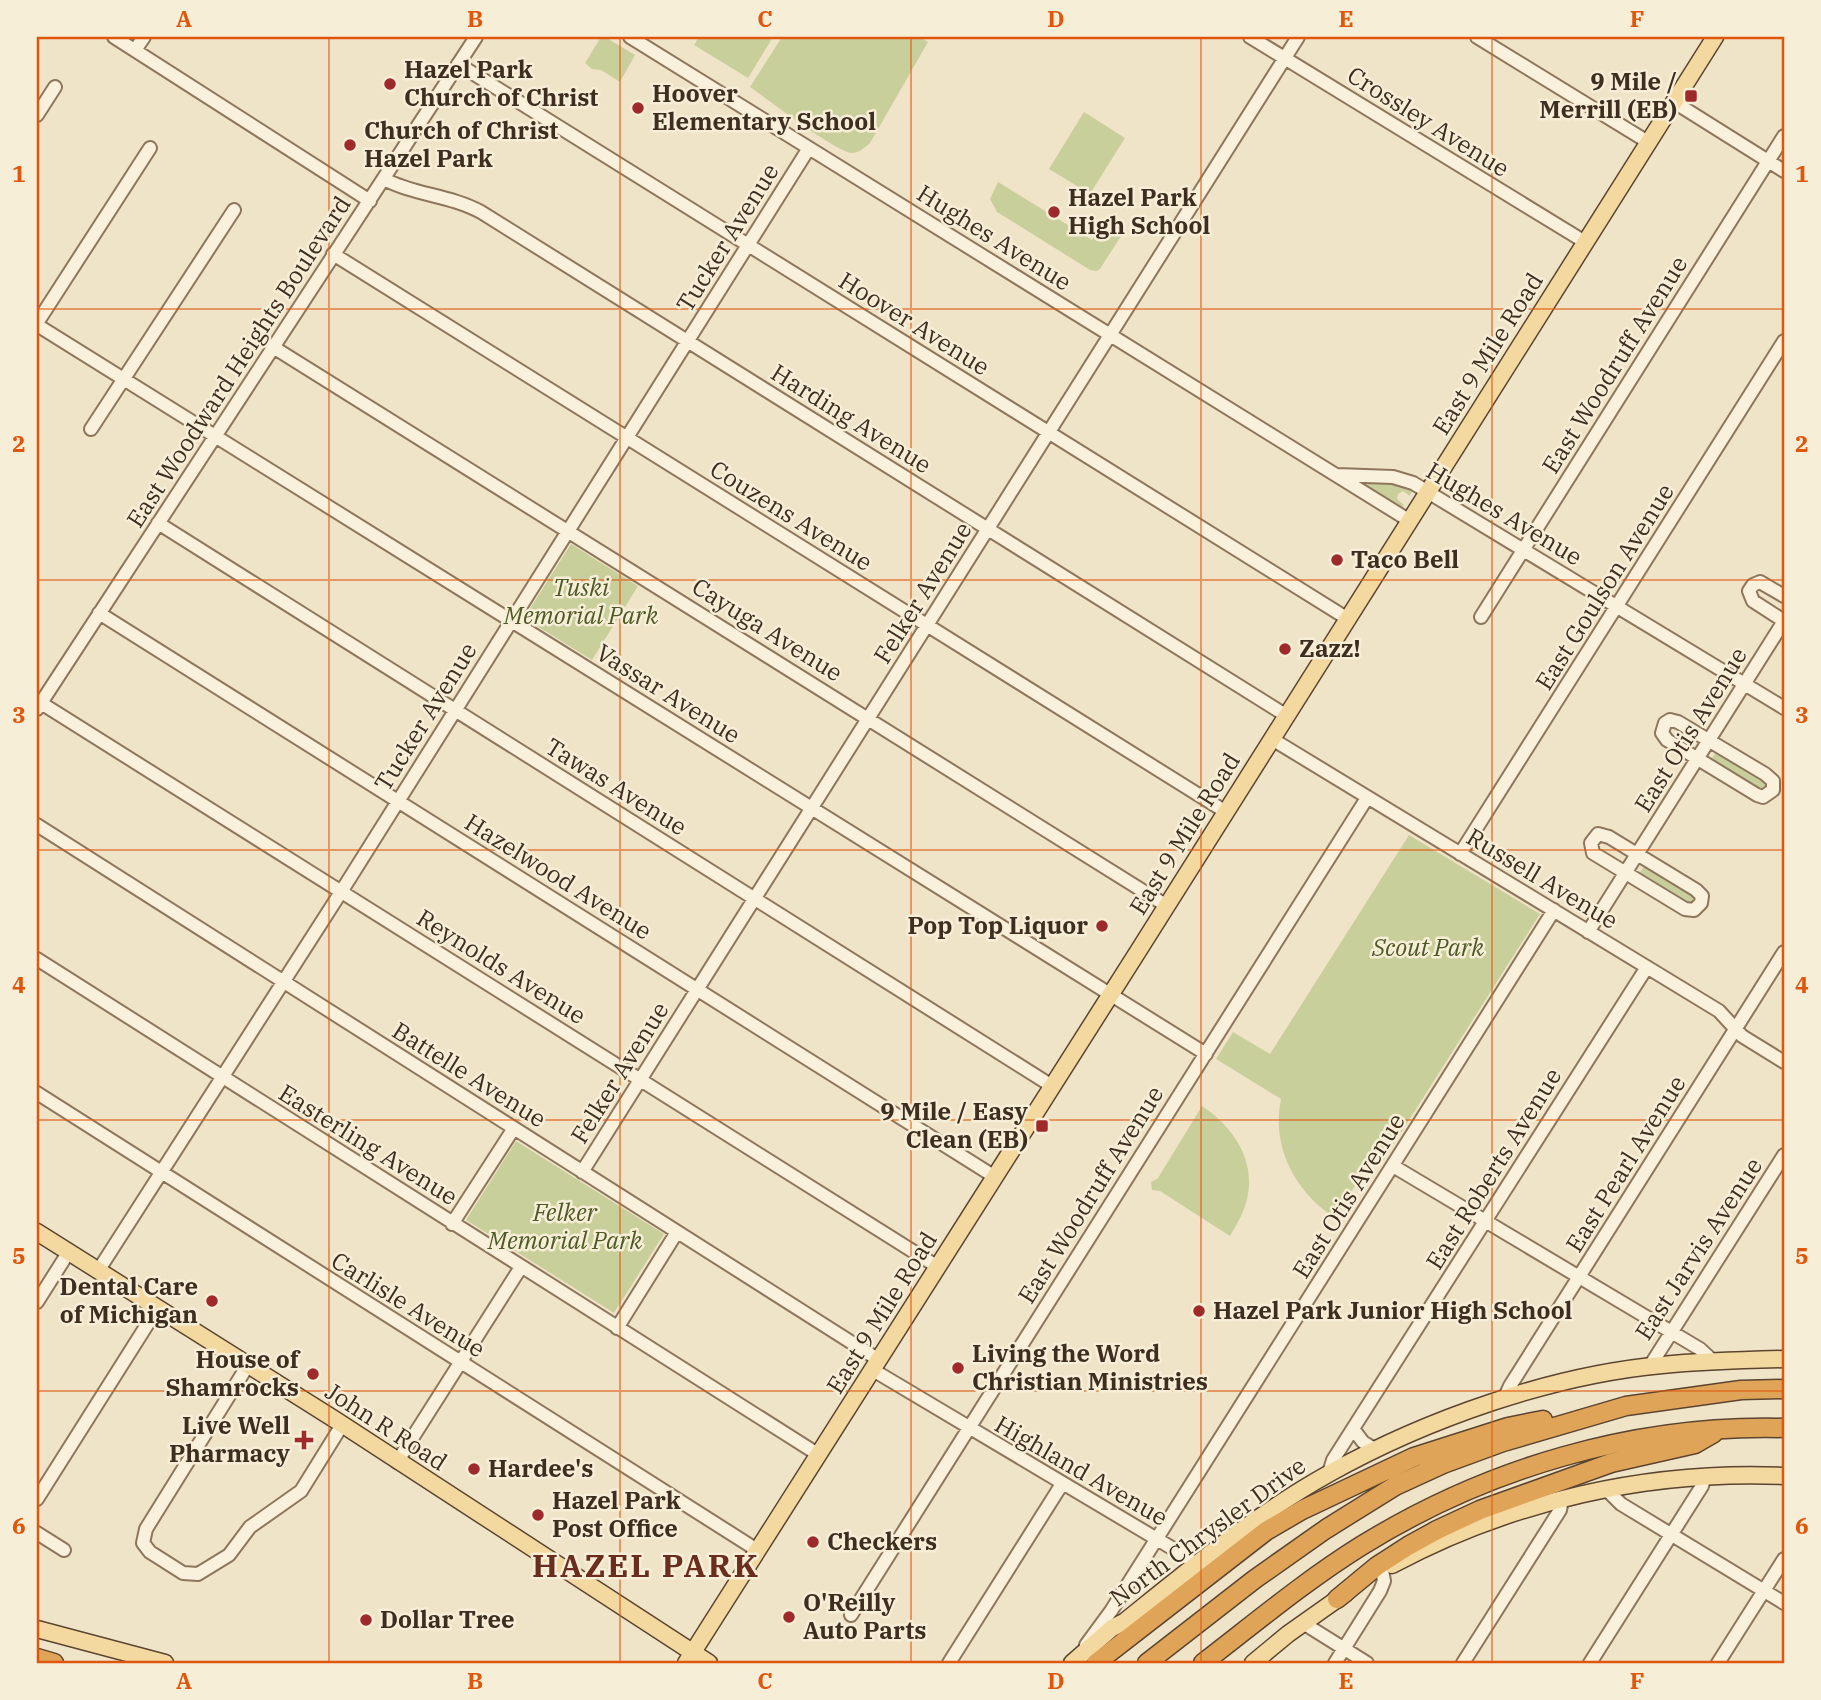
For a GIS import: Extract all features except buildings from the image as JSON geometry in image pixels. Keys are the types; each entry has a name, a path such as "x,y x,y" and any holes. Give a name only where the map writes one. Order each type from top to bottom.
{"highway":[{"path":"1096,1663 1266,1531 1302,1510 1414,1457 1508,1427 1626,1406 1741,1390 1784,1389"},
{"path":"1147,1663 1255,1579 1326,1529 1395,1486 1443,1464 1503,1442 1626,1406"},
{"path":"1337,1599 1377,1566 1458,1520 1611,1463 1695,1444 1722,1428"},
{"path":"1203,1663 1333,1564 1396,1525 1492,1481 1588,1448 1652,1436 1722,1428 1784,1428"},
{"path":"37,1658 54,1663"}],"main road":[{"name":"East 9 Mile Road","path":"689,1658 1226,813 1674,102 1710,38"},
{"name":"John R Road","path":"37,1232 342,1425 689,1658 709,1663"},
{"name":"North Chrysler Drive","path":"1072,1663 1251,1522 1329,1473 1460,1414 1545,1387 1650,1366 1784,1359"},
{"path":"1253,1663 1303,1623 1382,1570 1409,1555 1463,1532 1562,1499 1606,1489 1705,1476 1784,1476"},
{"path":"37,1629 166,1663"}],"street":[{"path":"114,37 370,201"},
{"path":"135,50 144,37"},
{"name":"East Woodward Heights Boulevard","path":"39,706 476,37"},
{"name":"Hughes Avenue","path":"630,37 1410,521"},
{"name":"Crossley Avenue","path":"1250,37 1585,242"},
{"name":"Felker Avenue","path":"582,1172 1298,37"},
{"path":"1477,37 1648,142"},
{"name":"Hoover Avenue","path":"458,64 1348,619"},
{"path":"37,115 54,87"},
{"path":"1674,102 1784,172"},
{"name":"East Woodruff Avenue","path":"1481,617 1784,136"},
{"path":"37,324 150,148"},
{"name":"Tucker Avenue","path":"98,1271 341,892 809,148"},
{"name":"Harding Avenue","path":"384,179 397,186 474,208 1287,716"},
{"path":"91,429 234,211"},
{"name":"Couzens Avenue","path":"334,254 1226,813"},
{"name":"Vassar Avenue","path":"37,324 1206,1054"},
{"name":"East Goulson Avenue","path":"1461,854 1784,341"},
{"name":"Cayuga Avenue","path":"273,347 1167,906"},
{"name":"Hughes Avenue","path":"1336,475 1393,477 1409,481 1784,708"},
{"name":"Tawas Avenue","path":"158,523 1052,1086"},
{"path":"1784,596 1760,582 1753,585 1749,591 1752,601 1784,621"},
{"name":"Hazelwood Avenue","path":"100,613 995,1177"},
{"name":"East Otis Avenue","path":"1588,932 1784,621"},
{"name":"Reynolds Avenue","path":"39,706 938,1267"},
{"path":"1674,720 1709,740 1769,777 1774,786 1773,790 1763,797 1757,795 1662,733 1665,723 1674,720"},
{"name":"Russell Avenue","path":"1272,739 1719,1011 1735,1030 1784,1062"},
{"name":"East Woodruff Avenue","path":"851,1615 1367,798"},
{"name":"Battelle Avenue","path":"37,825 677,1232 876,1365"},
{"path":"1603,834 1637,855 1696,890 1702,896 1701,903 1694,910 1685,909 1593,853 1593,838 1603,834"},
{"name":"East Otis Avenue","path":"1156,1539 1554,911"},
{"name":"East Pearl Avenue","path":"1504,1399 1784,952"},
{"name":"Easterling Avenue","path":"37,959 819,1455"},
{"name":"East Roberts Avenue","path":"1329,1473 1333,1460 1647,967"},
{"name":"Carlisle Avenue","path":"37,1093 758,1550"},
{"path":"452,1224 514,1128"},
{"name":"East Jarvis Avenue","path":"1650,1366 1784,1155"},
{"path":"1393,1166 1700,1349 1714,1362"},
{"path":"617,1328 677,1232"},
{"path":"37,1302 68,1253"},
{"path":"397,1462 522,1267"},
{"path":"37,1499 157,1309"},
{"path":"247,1365 146,1529 143,1543 150,1552 183,1573 198,1574 223,1560 233,1552 256,1522 301,1491 342,1425"},
{"name":"Highland Avenue","path":"876,1365 968,1429 1156,1539 1195,1565"},
{"path":"1354,1430 1363,1443 1376,1450"},
{"path":"1590,1663 1702,1486 1705,1476"},
{"path":"948,1663 1062,1484"},
{"path":"1606,1489 1621,1504 1784,1603"},
{"path":"1463,1663 1560,1510 1562,1499"},
{"path":"37,1533 64,1550"},
{"path":"1118,1625 1111,1618 1154,1548 1156,1539"},
{"path":"1072,1663 1156,1539"},
{"path":"1718,1663 1784,1559"},
{"path":"1335,1663 1380,1591 1384,1581 1382,1570"},
{"path":"1303,1623 1367,1663"},
{"path":"1094,1634 1118,1625"}],"green space":[{"path":"601,37 635,55 620,82 585,63"},
{"path":"699,37 773,37 748,78 694,45"},
{"path":"782,37 920,37 928,42 870,143 851,153 816,134 750,87"},
{"path":"1084,112 1125,138 1090,194 1049,169"},
{"path":"998,182 1092,240 1103,222 1121,236 1100,269 1090,270 997,212 990,199"},
{"path":"1370,482 1392,483 1412,491 1410,496 1403,491 1398,494 1397,499 1404,505 1402,508 1368,489"},
{"name":"Tuski Memorial Park","path":"571,544 638,586 592,660 524,618"},
{"path":"1717,751 1765,780 1768,786 1765,791 1710,761"},
{"name":"Scout Park","path":"1409,835 1540,914 1383,1161 1374,1155 1335,1218 1308,1195 1289,1167 1280,1134 1281,1099 1216,1059 1233,1032 1270,1054"},
{"path":"1645,865 1694,894 1696,902 1690,905 1638,875"},
{"path":"1202,1106 1234,1136 1246,1162 1249,1191 1244,1210 1230,1236 1160,1191 1152,1190 1151,1182 1158,1178"},
{"name":"Felker Memorial Park","path":"516,1141 664,1234 614,1313 466,1220"}],"place":[{"name":"Hazel Park Church of Christ","path":"390,84"},
{"name":"9 Mile / Merrill (EB)","path":"1691,96"},
{"name":"Hoover Elementary School","path":"638,108"},
{"name":"Church of Christ Hazel Park","path":"350,145"},
{"name":"Hazel Park High School","path":"1054,212"},
{"name":"Taco Bell","path":"1337,560"},
{"name":"Zazz!","path":"1285,649"},
{"name":"Pop Top Liquor","path":"1102,926"},
{"name":"9 Mile / Easy Clean (EB)","path":"1042,1126"},
{"name":"Dental Care of Michigan","path":"212,1301"},
{"name":"Hazel Park Junior High School","path":"1199,1311"},
{"name":"Living the Word Christian Ministries","path":"958,1368"},
{"name":"House of Shamrocks","path":"313,1374"},
{"name":"Live Well Pharmacy","path":"304,1440"},
{"name":"Hardee's","path":"474,1469"},
{"name":"Hazel Park Post Office","path":"538,1515"},
{"name":"Checkers","path":"813,1542"},
{"name":"O'Reilly Auto Parts","path":"789,1617"},
{"name":"Dollar Tree","path":"366,1620"}],"district":[{"name":"HAZEL PARK","path":"646,1566"}]}
